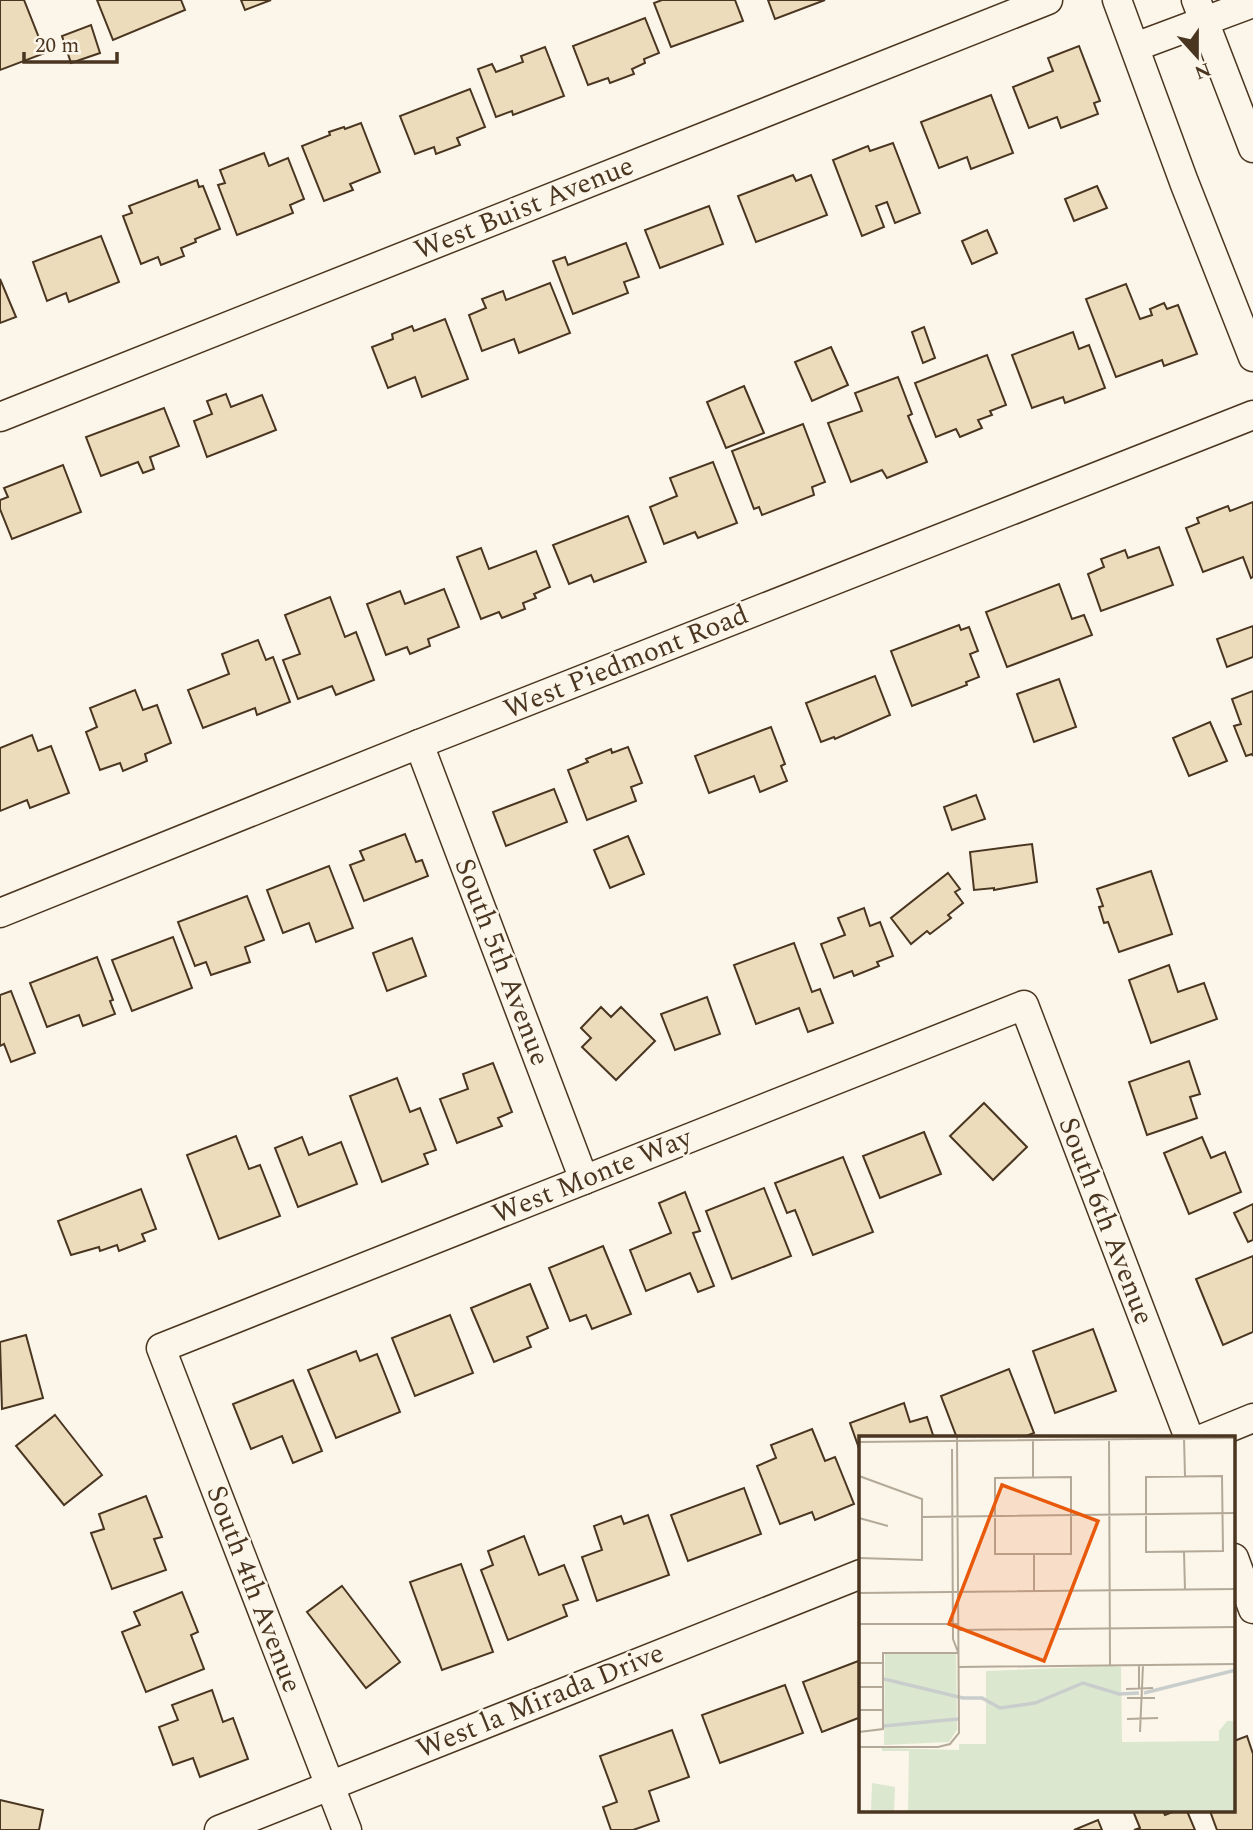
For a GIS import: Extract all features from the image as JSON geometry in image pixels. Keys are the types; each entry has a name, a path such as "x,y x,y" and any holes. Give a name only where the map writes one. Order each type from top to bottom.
{"street":[{"name":"West Buist Avenue","path":"0,417 1048,0"},
{"path":"1117,0 1184,182 1253,357"},
{"path":"1135,47 1200,11 1253,2"},
{"path":"1200,11 1253,148"},
{"name":"West Piedmont Road","path":"0,913 419,744 1253,415"},
{"name":"South 5th Avenue","path":"419,744 584,1180"},
{"name":"West Monte Way","path":"161,1348 1024,1005"},
{"name":"South 6th Avenue","path":"1024,1005 1188,1436"},
{"name":"South 4th Avenue","path":"161,1348 346,1830"},
{"path":"1209,1436 1253,1418"},
{"path":"1236,1563 1253,1609"},
{"name":"West la Mirada Drive","path":"219,1830 859,1575"}],"building":[{"path":"0,0 24,0 45,53 0,70"},
{"path":"97,0 181,0 185,10 113,40"},
{"path":"241,0 271,0 245,10"},
{"path":"662,0 735,0 743,21 671,47 654,3"},
{"path":"768,0 825,0 775,19"},
{"path":"645,18 659,53 644,59 645,63 632,69 634,74 610,83 608,78 588,85 573,46"},
{"path":"91,25 100,53 71,63 62,36"},
{"path":"1079,46 1100,101 1094,103 1098,114 1061,128 1057,117 1029,128 1013,87 1053,71 1048,58"},
{"path":"545,47 564,96 513,115 512,111 496,117 478,69 492,64 496,72 523,62 521,56"},
{"path":"470,89 485,127 457,138 460,145 436,154 434,147 415,154 400,116"},
{"path":"991,95 1013,153 971,169 967,157 939,168 921,122"},
{"path":"361,123 380,172 350,184 353,190 324,201 302,146 330,135 329,132"},
{"path":"893,143 920,213 895,223 887,202 876,206 884,227 862,236 833,160 868,146 870,151"},
{"path":"264,153 269,166 288,158 304,199 290,205 293,213 237,235 218,185 225,183 220,170"},
{"path":"793,175 796,181 811,175 827,215 756,242 738,196"},
{"path":"197,180 199,187 203,186 220,229 181,248 184,256 161,265 158,257 141,264 123,216 132,213 129,206"},
{"path":"1097,186 1107,208 1074,221 1065,199"},
{"path":"709,206 723,244 660,268 645,230"},
{"path":"987,230 997,253 972,264 962,241"},
{"path":"101,236 119,282 69,302 66,293 47,301 33,262"},
{"path":"626,243 639,277 624,282 628,293 573,314 553,261 565,257 568,265"},
{"path":"0,279 16,317 0,323"},
{"path":"550,283 570,333 519,353 514,339 482,351 469,315 486,308 482,299 503,291 506,300"},
{"path":"1126,284 1140,319 1152,315 1150,309 1164,303 1167,309 1178,305 1197,354 1164,366 1162,360 1116,377 1086,299"},
{"path":"445,319 468,379 422,397 415,377 388,388 372,347 393,339 392,334 412,326 414,331"},
{"path":"924,327 935,358 923,363 912,332"},
{"path":"1073,332 1079,349 1089,345 1105,388 1065,403 1063,397 1032,408 1012,355"},
{"path":"831,347 848,385 812,401 795,362"},
{"path":"987,355 1006,405 990,411 992,415 978,420 982,428 960,437 956,429 936,437 915,383"},
{"path":"898,377 912,414 908,416 927,462 887,478 882,470 851,482 828,423 862,411 855,393"},
{"path":"744,386 764,433 726,448 707,402"},
{"path":"226,394 231,407 262,395 276,430 207,457 194,421 212,414 207,401"},
{"path":"164,408 179,446 150,457 154,469 143,473 138,462 101,476 86,437"},
{"path":"803,424 825,482 812,487 814,495 762,515 759,507 754,509 732,451"},
{"path":"713,462 737,523 698,538 695,532 664,544 650,507 677,496 670,478"},
{"path":"63,465 81,512 12,539 0,509 0,500 8,497 4,488"},
{"path":"1253,502 1253,577 1251,578 1243,557 1203,572 1186,528 1199,523 1197,518 1228,506 1230,511"},
{"path":"628,516 646,562 594,582 591,575 569,584 553,545"},
{"path":"1159,547 1173,585 1101,611 1088,574 1104,567 1101,559 1125,550 1128,558"},
{"path":"481,548 489,569 536,551 550,587 534,594 536,598 523,603 525,609 502,618 499,612 481,619 457,557"},
{"path":"1059,584 1072,619 1084,615 1092,635 1007,667 986,612"},
{"path":"444,589 459,627 428,639 430,646 410,654 407,647 386,655 367,604 400,591 405,604"},
{"path":"330,597 345,637 356,632 374,680 336,695 332,686 298,699 283,660 300,654 285,615"},
{"path":"959,625 961,630 969,627 978,651 970,654 979,677 966,682 967,685 912,706 891,651"},
{"path":"1253,626 1253,657 1227,667 1217,639"},
{"path":"258,640 266,660 273,657 290,702 257,715 255,708 203,728 188,690 229,674 222,654"},
{"path":"875,676 890,715 835,739 834,737 821,742 806,703"},
{"path":"1059,679 1076,727 1034,742 1017,694"},
{"path":"135,690 143,710 157,705 171,743 145,754 147,761 123,771 120,763 100,770 86,732 97,727 90,708"},
{"path":"1253,691 1253,756 1246,756 1234,726 1241,724 1232,699"},
{"path":"1210,722 1227,761 1189,776 1173,738"},
{"path":"771,727 785,764 781,766 787,781 760,792 754,776 709,793 695,756"},
{"path":"32,735 38,751 51,746 69,793 30,808 27,800 0,811 0,748"},
{"path":"628,747 642,783 631,787 636,801 587,820 568,770 611,749 612,753"},
{"path":"554,789 567,822 506,846 493,812"},
{"path":"976,795 985,819 952,830 944,807"},
{"path":"405,834 416,862 422,860 428,876 364,901 350,865 364,860 360,851"},
{"path":"628,836 644,874 610,888 594,850"},
{"path":"1032,844 1037,882 994,890 974,890 970,852"},
{"path":"329,866 353,928 316,942 309,923 283,933 267,890"},
{"path":"1151,871 1172,934 1119,952 1108,922 1104,923 1099,907 1103,906 1097,889"},
{"path":"948,873 960,889 955,892 963,903 948,915 951,918 930,934 927,931 911,944 891,918"},
{"path":"247,896 264,940 245,947 250,962 211,975 206,962 195,966 178,922"},
{"path":"864,908 870,926 880,922 893,956 877,962 879,966 854,976 852,971 834,978 821,944 845,935 838,918"},
{"path":"173,937 192,988 132,1011 112,960"},
{"path":"412,938 426,976 387,991 373,953"},
{"path":"794,943 812,992 820,989 833,1023 808,1032 799,1008 756,1024 734,965"},
{"path":"97,957 113,1000 110,1001 115,1014 83,1026 79,1015 47,1027 30,983"},
{"path":"1169,965 1178,992 1204,983 1217,1019 1151,1043 1129,980"},
{"path":"11,991 35,1053 11,1062 4,1044 0,1046 0,995"},
{"path":"707,997 720,1034 675,1050 661,1014"},
{"path":"601,1007 611,1017 621,1007 655,1041 616,1080 582,1047 591,1038 581,1028"},
{"path":"1189,1061 1200,1094 1190,1097 1197,1118 1147,1135 1129,1082"},
{"path":"493,1063 512,1112 498,1118 502,1126 457,1143 440,1099 468,1089 463,1074"},
{"path":"397,1078 410,1112 420,1108 436,1150 424,1154 428,1164 382,1182 350,1096"},
{"path":"984,1103 1027,1147 993,1180 950,1136"},
{"path":"924,1132 941,1174 880,1198 863,1156"},
{"path":"236,1136 249,1169 260,1165 280,1216 219,1239 187,1155"},
{"path":"302,1137 309,1155 341,1142 357,1184 298,1207 275,1148"},
{"path":"1202,1137 1211,1158 1225,1152 1241,1192 1189,1214 1164,1153"},
{"path":"843,1157 873,1232 813,1255 795,1210 787,1213 775,1183"},
{"path":"764,1188 791,1256 732,1279 706,1211"},
{"path":"141,1189 156,1229 142,1234 145,1241 119,1251 117,1245 100,1251 99,1247 71,1255 58,1221"},
{"path":"685,1192 700,1231 693,1233 714,1286 698,1292 690,1273 646,1291 630,1250 671,1233 659,1203"},
{"path":"1253,1204 1253,1240 1248,1242 1234,1213"},
{"path":"603,1246 631,1314 592,1329 586,1315 570,1321 549,1268"},
{"path":"1253,1256 1253,1332 1223,1345 1196,1279"},
{"path":"530,1284 548,1328 527,1337 531,1347 494,1362 471,1308"},
{"path":"450,1315 473,1373 415,1396 392,1338"},
{"path":"1093,1329 1116,1391 1055,1413 1033,1351"},
{"path":"26,1335 43,1398 2,1409 0,1342"},
{"path":"356,1351 360,1361 377,1354 400,1412 336,1438 308,1370"},
{"path":"1009,1369 1034,1433 1026,1436 956,1436 941,1396"},
{"path":"293,1380 322,1451 293,1463 282,1436 251,1449 233,1404"},
{"path":"904,1403 910,1422 927,1417 933,1436 859,1436 859,1448 850,1423"},
{"path":"55,1415 102,1475 64,1505 16,1446"},
{"path":"812,1429 825,1461 835,1457 854,1504 815,1520 812,1512 780,1524 757,1466 776,1458 771,1445"},
{"path":"744,1488 761,1534 688,1561 671,1515"},
{"path":"146,1496 162,1537 154,1539 166,1570 112,1589 91,1533 104,1529 99,1514"},
{"path":"648,1515 669,1575 597,1601 582,1557 602,1550 594,1526 621,1516 624,1524"},
{"path":"524,1536 539,1575 564,1565 578,1600 563,1605 567,1616 508,1640 481,1570 493,1565 488,1551"},
{"path":"461,1564 493,1652 442,1670 410,1582"},
{"path":"342,1586 400,1662 366,1688 307,1612"},
{"path":"182,1592 198,1632 191,1635 204,1669 146,1692 122,1632 140,1625 134,1612"},
{"path":"859,1661 859,1718 822,1732 803,1682"},
{"path":"785,1685 803,1733 720,1763 702,1715"},
{"path":"212,1690 223,1722 233,1718 248,1759 200,1777 193,1758 173,1765 159,1727 178,1720 172,1705"},
{"path":"672,1730 689,1777 649,1791 659,1821 633,1830 611,1830 603,1807 617,1802 600,1756"},
{"path":"1247,1736 1253,1754 1253,1830 1217,1830 1210,1812 1236,1812 1236,1740"},
{"path":"0,1800 43,1810 39,1830 0,1830"},
{"path":"1133,1812 1164,1812 1165,1815 1187,1812 1195,1830 1134,1830 1140,1828"},
{"path":"1098,1820 1102,1830 1074,1830"}]}
